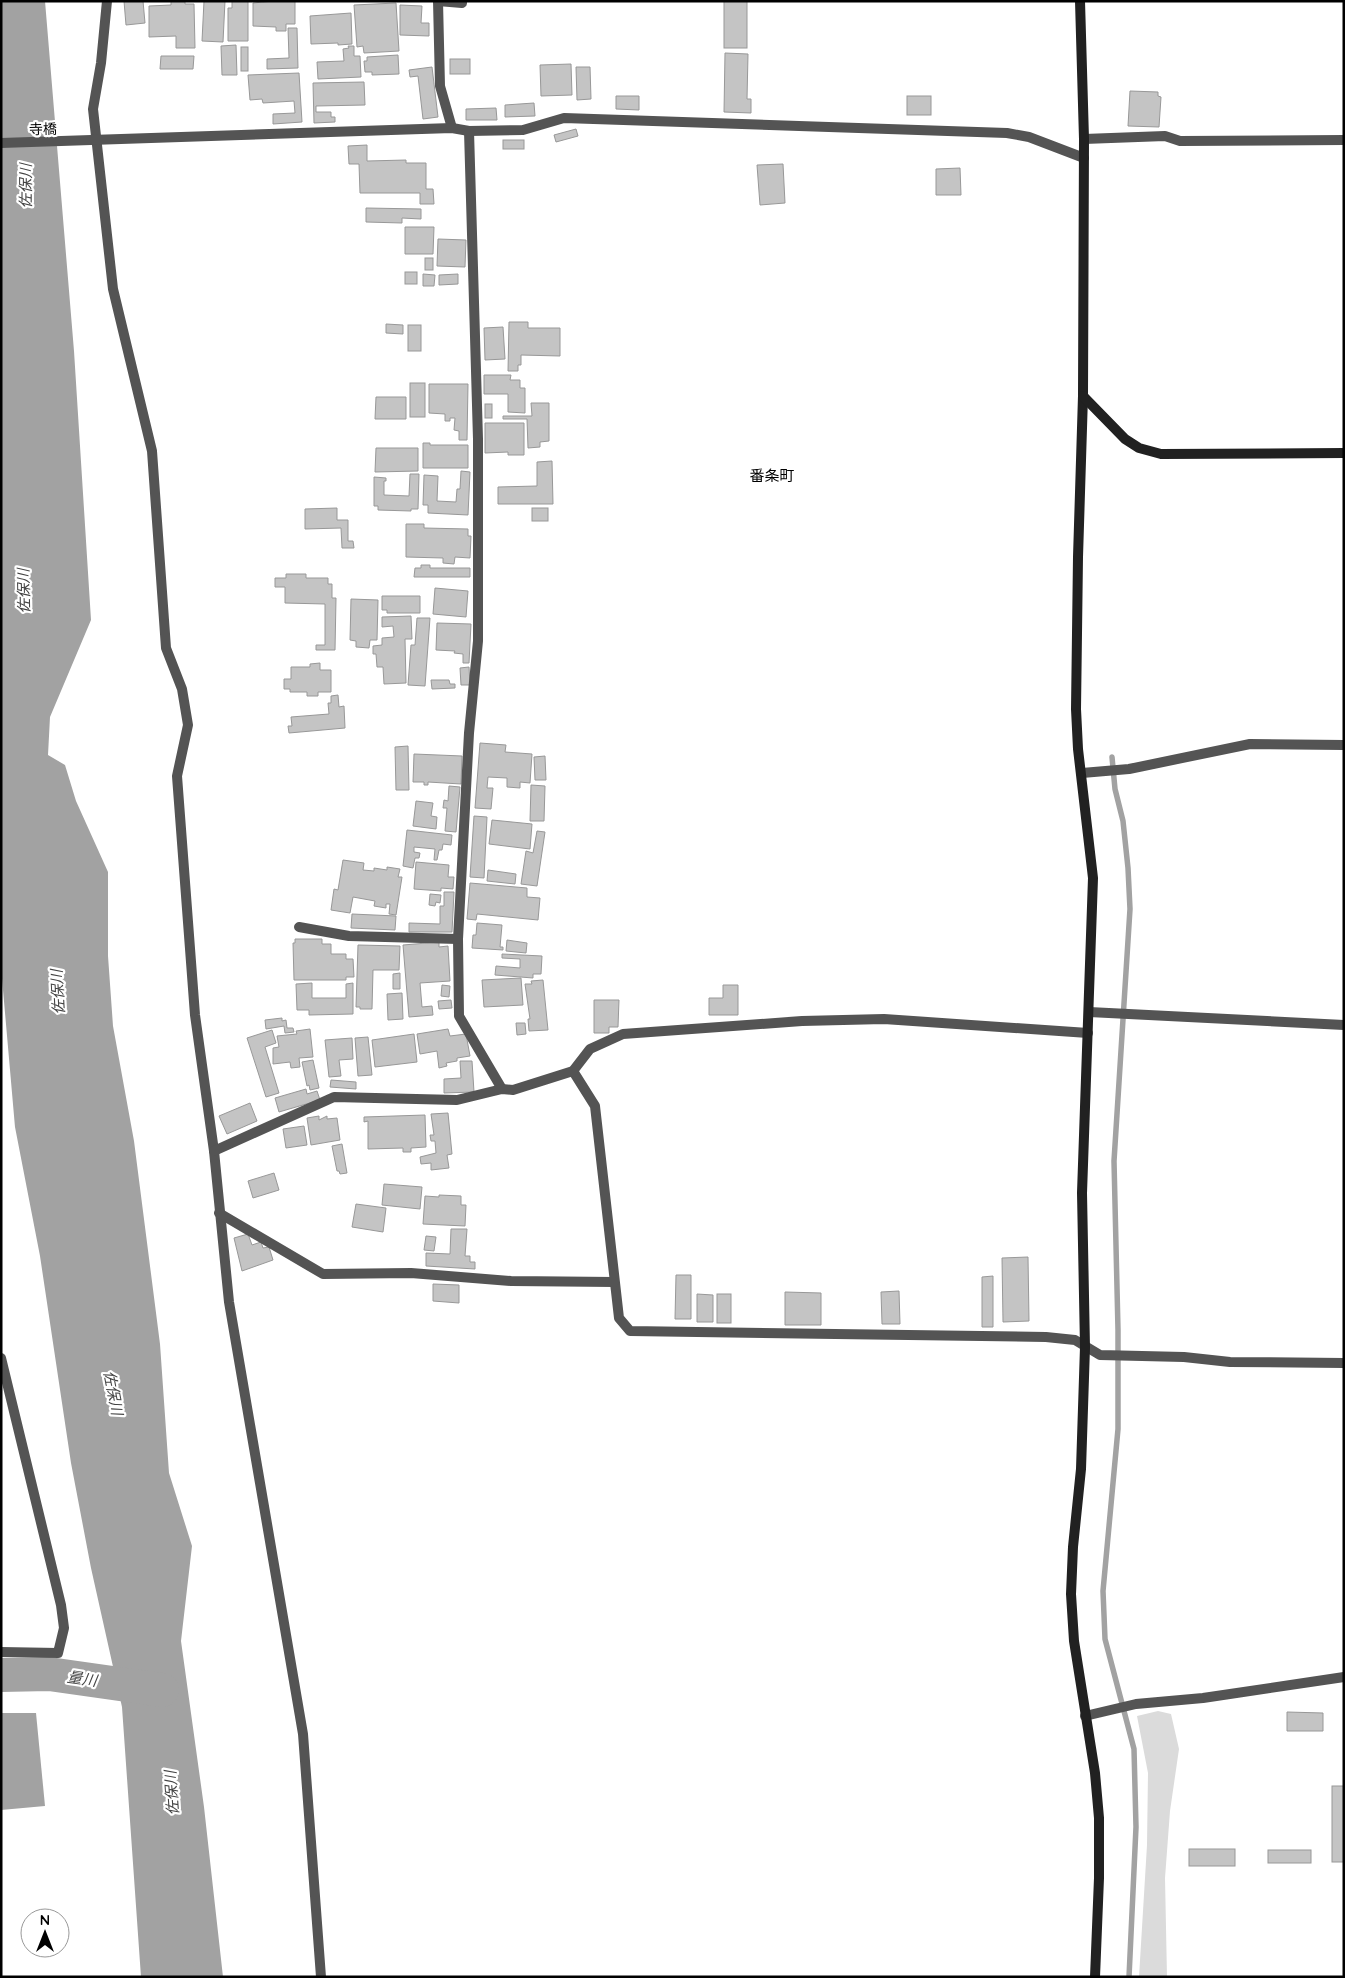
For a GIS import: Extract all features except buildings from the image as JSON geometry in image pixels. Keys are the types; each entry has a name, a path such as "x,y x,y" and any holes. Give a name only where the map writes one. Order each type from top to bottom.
{"street":[{"path":"107,1 101,63 93,108 114,289 152,451 166,648 182,688 188,725 177,776 195,1015 214,1151 229,1302 303,1734 320,1977"},
{"path":"452,128 440,86 438,1 462,3 462,1"},
{"path":"1080,1 1084,139 1083,396 1077,576 1076,709 1093,878 1082,1194 1085,1347 1081,1469 1073,1547 1071,1594 1074,1641 1095,1774 1099,1818 1099,1878 1095,1977"},
{"name":"寺橋","path":"1,143 85,142 452,128 469,132 523,130 564,118 1007,133 1029,137 1084,158"},
{"path":"469,132 478,439 478,641 469,733 458,939 459,1016 502,1089"},
{"path":"1084,139 1165,136 1180,141 1344,140"},
{"path":"1083,396 1125,439 1139,448 1161,454 1344,453"},
{"path":"1082,772 1129,769 1250,744 1344,745"},
{"path":"299,927 349,936 458,939"},
{"path":"1089,1012 1344,1024"},
{"path":"214,1151 334,1097 457,1100 502,1089 513,1090 574,1071 590,1049 623,1034 802,1021 884,1019 1088,1033"},
{"path":"574,1071 596,1106 618,1318 630,1332 1046,1337 1075,1340 1100,1355 1184,1358 1230,1362 1344,1363"},
{"path":"219,1213 323,1274 411,1273 511,1281 614,1282"},
{"path":"1,1358 62,1604 64,1628 58,1653 1,1652"},
{"path":"1085,1716 1136,1704 1203,1698 1344,1677"}],"shaded area":[{"path":"1158,1711 1171,1714 1179,1749 1170,1811 1165,1878 1167,1977 1139,1977 1147,1845 1148,1773 1137,1716"}],"water":[{"name":"佐保川","path":"1,1 45,1 74,351 91,620 50,717 48,755 65,765 76,801 108,872 108,956 113,1026 134,1141 160,1344 169,1473 192,1546 181,1641 204,1807 223,1977 141,1977 122,1707 91,1568 71,1463 40,1256 15,1127 1,967"},
{"path":"1,1713 36,1713 45,1806 1,1810"}],"waterway":[{"path":"1112,757 1115,789 1123,821 1130,909 1114,1161 1118,1429 1103,1591 1105,1639 1134,1749 1136,1827 1129,1977"},
{"name":"量川","path":"1,1675 49,1674 162,1690"}],"district":[{"name":"番条町","path":"772,476"}]}
